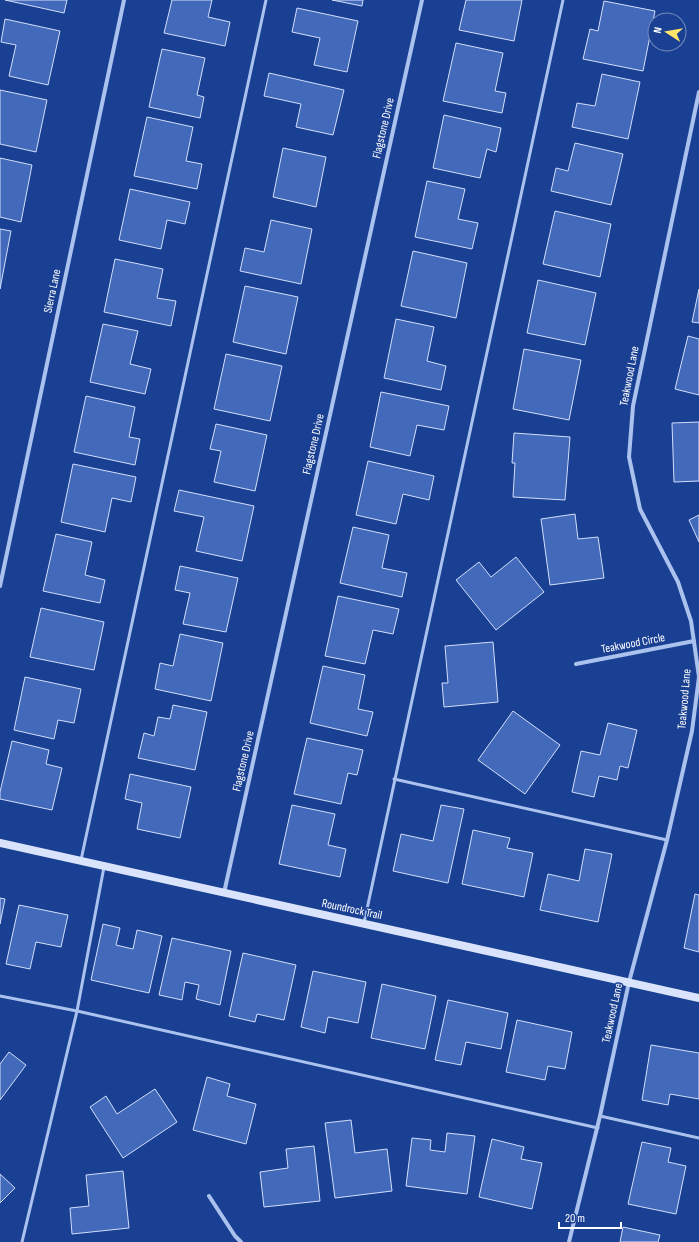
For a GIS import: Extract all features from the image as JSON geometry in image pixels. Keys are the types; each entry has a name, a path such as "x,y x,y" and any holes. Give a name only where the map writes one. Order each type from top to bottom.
{"street":[{"name":"Sierra Lane","path":"0,586 124,0"},
{"name":"Flagstone Drive","path":"224,893 422,0"},
{"name":"Teakwood Lane","path":"569,1242 598,1128 629,982 667,840 692,731 699,677 691,621 678,582 640,509 629,457 633,406 699,92"},
{"name":"Teakwood Circle","path":"576,664 694,641"},
{"name":"Roundrock Trail","path":"0,843 699,998"},
{"path":"209,1196 235,1236 241,1242"}],"lane":[{"path":"81,861 266,0"},
{"path":"363,924 563,0"},
{"path":"394,779 667,840"},
{"path":"22,1242 77,1011 104,867"},
{"path":"0,996 77,1011 598,1128"},
{"path":"600,1116 699,1138"}],"building":[{"path":"5,0 67,0 64,13"},
{"path":"172,0 212,0 208,17 230,22 225,46 164,33"},
{"path":"332,0 363,0 362,6"},
{"path":"466,0 522,0 514,41 459,30"},
{"path":"604,1 655,11 647,12 647,51 643,71 583,59 590,29 598,31"},
{"path":"297,8 358,21 347,72 314,65 320,38 292,32"},
{"path":"5,19 60,31 48,85 9,76 16,45 1,42"},
{"path":"456,43 503,53 495,91 506,93 502,113 443,101"},
{"path":"162,49 205,58 197,95 204,97 200,118 149,107"},
{"path":"269,73 344,90 333,135 296,127 301,104 264,96"},
{"path":"602,74 640,82 628,139 572,127 577,103 595,106"},
{"path":"0,90 47,100 36,152 0,144"},
{"path":"444,115 501,128 496,152 487,149 480,178 433,168"},
{"path":"147,117 193,127 186,161 202,164 197,189 134,176"},
{"path":"575,143 623,154 611,205 551,191 556,168 568,171"},
{"path":"283,148 326,157 316,207 273,197"},
{"path":"0,158 32,165 21,222 0,217"},
{"path":"427,181 465,189 458,219 478,223 472,249 415,237"},
{"path":"130,189 190,202 185,224 167,220 161,249 119,240"},
{"path":"555,211 611,224 600,277 543,264"},
{"path":"271,220 312,229 301,284 240,271 245,248 264,252"},
{"path":"0,229 11,231 0,289"},
{"path":"413,251 467,263 456,318 401,306"},
{"path":"115,259 163,269 157,298 176,301 171,326 104,312"},
{"path":"538,280 596,293 585,345 527,333"},
{"path":"245,286 298,297 286,354 233,342"},
{"path":"699,289 699,323 692,322"},
{"path":"396,319 434,327 427,361 446,366 441,390 384,378"},
{"path":"103,324 138,331 130,364 151,369 145,394 90,382"},
{"path":"688,336 699,339 699,395 675,389"},
{"path":"524,349 581,360 569,420 513,409"},
{"path":"226,354 282,366 270,421 214,409"},
{"path":"381,392 449,406 444,430 417,425 410,456 370,447"},
{"path":"86,396 135,407 129,437 140,439 135,465 74,452"},
{"path":"699,422 699,481 674,482 672,423"},
{"path":"216,424 267,435 255,491 214,482 221,451 210,449"},
{"path":"514,433 570,437 565,500 513,497 515,463 512,463"},
{"path":"368,461 434,476 429,500 403,494 396,524 356,515"},
{"path":"73,464 136,477 131,502 112,498 105,532 61,522"},
{"path":"179,490 254,506 242,561 196,551 204,517 174,511"},
{"path":"575,514 578,539 598,537 604,578 550,585 541,519"},
{"path":"699,515 699,542 689,520"},
{"path":"353,527 389,535 382,568 407,573 402,597 340,583"},
{"path":"56,534 92,542 85,575 105,580 100,603 43,591"},
{"path":"516,557 544,592 496,630 456,580 479,562 491,577"},
{"path":"180,566 238,578 226,632 183,624 190,593 175,590"},
{"path":"338,596 399,609 393,634 373,630 365,664 325,656"},
{"path":"41,608 104,622 94,670 30,657"},
{"path":"180,634 223,643 211,701 155,689 160,663 173,666"},
{"path":"493,642 498,702 444,707 442,683 448,683 445,646"},
{"path":"323,666 365,675 358,709 373,712 367,736 310,723"},
{"path":"25,677 81,689 74,723 58,720 54,739 14,730"},
{"path":"173,705 207,712 195,770 138,758 144,733 154,736 158,717 170,719"},
{"path":"513,711 560,745 525,794 478,760"},
{"path":"608,723 637,730 628,768 620,766 617,780 599,776 594,797 572,792 581,751 600,755"},
{"path":"307,738 363,750 357,775 348,773 341,804 294,794"},
{"path":"12,741 49,750 46,764 62,768 52,810 0,799 0,792"},
{"path":"130,774 191,787 180,838 137,829 142,803 125,799"},
{"path":"292,805 335,814 328,845 346,849 340,877 279,864"},
{"path":"441,805 464,809 448,883 393,871 401,834 433,841"},
{"path":"473,830 510,838 507,848 533,853 524,897 462,884"},
{"path":"585,849 612,854 598,922 540,910 548,874 579,881"},
{"path":"695,894 699,895 699,952 684,948"},
{"path":"0,898 5,899 0,924"},
{"path":"19,905 68,915 61,947 36,942 30,969 6,964"},
{"path":"103,924 120,928 116,945 133,949 137,930 162,936 149,993 91,980"},
{"path":"172,938 231,951 220,1005 196,999 199,985 185,982 182,1000 159,995"},
{"path":"243,953 296,965 284,1020 257,1014 255,1022 229,1016"},
{"path":"313,971 366,982 358,1023 328,1017 325,1033 301,1027"},
{"path":"382,984 436,996 425,1049 371,1038"},
{"path":"448,1000 508,1013 501,1049 466,1042 461,1065 435,1060"},
{"path":"517,1020 572,1032 565,1069 548,1066 545,1080 506,1072"},
{"path":"651,1045 699,1053 699,1099 670,1094 668,1105 642,1100"},
{"path":"9,1052 26,1065 0,1100 0,1064"},
{"path":"207,1077 230,1084 227,1096 256,1104 246,1144 193,1130"},
{"path":"155,1089 177,1122 123,1158 90,1107 106,1096 117,1114"},
{"path":"351,1120 355,1153 387,1149 392,1191 335,1198 325,1123"},
{"path":"447,1133 475,1136 467,1194 406,1186 412,1138 431,1140 430,1150 445,1152"},
{"path":"492,1139 524,1147 521,1159 542,1163 532,1209 479,1197"},
{"path":"642,1142 671,1148 668,1162 686,1166 676,1214 628,1204"},
{"path":"314,1146 320,1201 264,1207 260,1172 288,1168 286,1149"},
{"path":"123,1171 129,1228 72,1234 70,1208 89,1206 86,1175"},
{"path":"0,1174 15,1188 0,1203"},
{"path":"623,1227 660,1235 658,1242 620,1242"}]}
